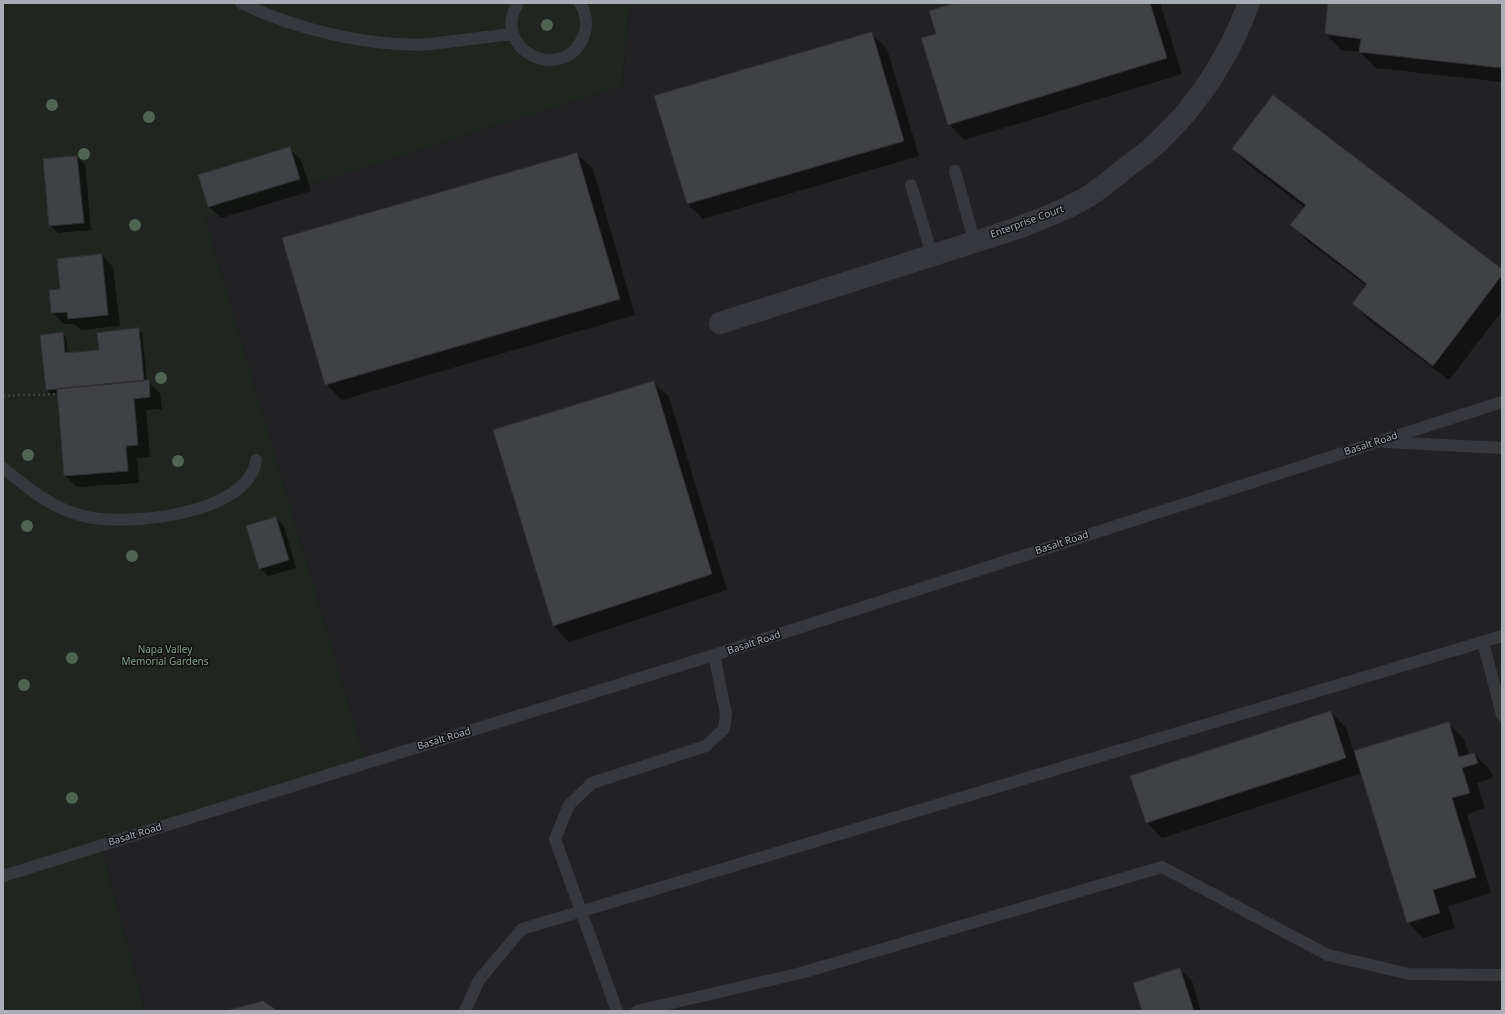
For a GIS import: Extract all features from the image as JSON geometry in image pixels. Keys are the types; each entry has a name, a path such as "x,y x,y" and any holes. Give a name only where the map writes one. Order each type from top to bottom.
{"street":[{"name":"Enterprise Court","path":"720,323 1050,216 1083,200 1163,137 1205,87 1233,41 1249,3"}],"lane":[{"path":"241,3 259,12 304,27 333,35 376,42 430,44 513,34"},
{"path":"518,3 514,9 511,22 513,34 518,45 527,54 538,59 550,61 562,58 572,52 581,43 585,32 586,19 580,3"},
{"path":"955,171 974,240"},
{"path":"911,185 932,255"},
{"name":"Basalt Road","path":"3,876 714,655 1502,402"},
{"path":"1378,442 1502,448"},
{"path":"3,468 35,495 55,506 82,516 125,521 189,513 232,494 251,476 256,460"},
{"path":"465,1011 479,980 522,929 1502,636"},
{"path":"1483,642 1502,715"},
{"path":"617,1011 555,839 568,805 592,783 706,746 724,729 726,714 714,655"},
{"path":"637,1011 801,973 1162,866 1328,955 1409,974 1502,975"}],"path":[{"path":"3,396 57,394"}],"shaded area":[{"path":"630,3 1502,3 1502,396 793,629 1502,402 1502,1011 145,1011 101,845 366,763 205,218 622,86"}],"green space":[{"name":"Napa Valley Memorial Gardens","path":"3,3 630,3 622,86 205,218 366,763 101,845 145,1011 3,1011"}],"building":[{"path":"955,3 1150,3 1167,58 948,125 921,38 936,34 929,11"},
{"path":"1328,3 1502,3 1502,68 1359,52 1361,39 1325,34"},
{"path":"872,32 904,141 687,204 654,96"},
{"path":"1273,95 1502,269 1502,275 1433,366 1352,304 1367,284 1290,225 1306,205 1232,149"},
{"path":"290,147 300,179 208,207 198,175"},
{"path":"577,153 620,299 325,385 282,238"},
{"path":"77,156 84,223 49,226 43,159"},
{"path":"102,254 108,315 68,319 67,312 51,313 49,290 60,289 57,259"},
{"path":"139,328 144,381 46,390 40,335 63,332 65,353 99,350 97,333"},
{"path":"149,380 150,397 134,399 138,445 126,446 128,471 64,476 57,389"},
{"path":"654,381 712,574 553,626 493,430"},
{"path":"276,517 289,560 259,569 246,526"},
{"path":"1331,711 1346,758 1146,823 1130,776"},
{"path":"1449,722 1459,757 1474,753 1478,763 1462,768 1470,793 1452,798 1476,877 1433,890 1440,913 1407,923 1354,751"},
{"path":"1180,968 1194,1011 1142,1011 1133,983"},
{"path":"263,1001 278,1011 226,1011"}]}
